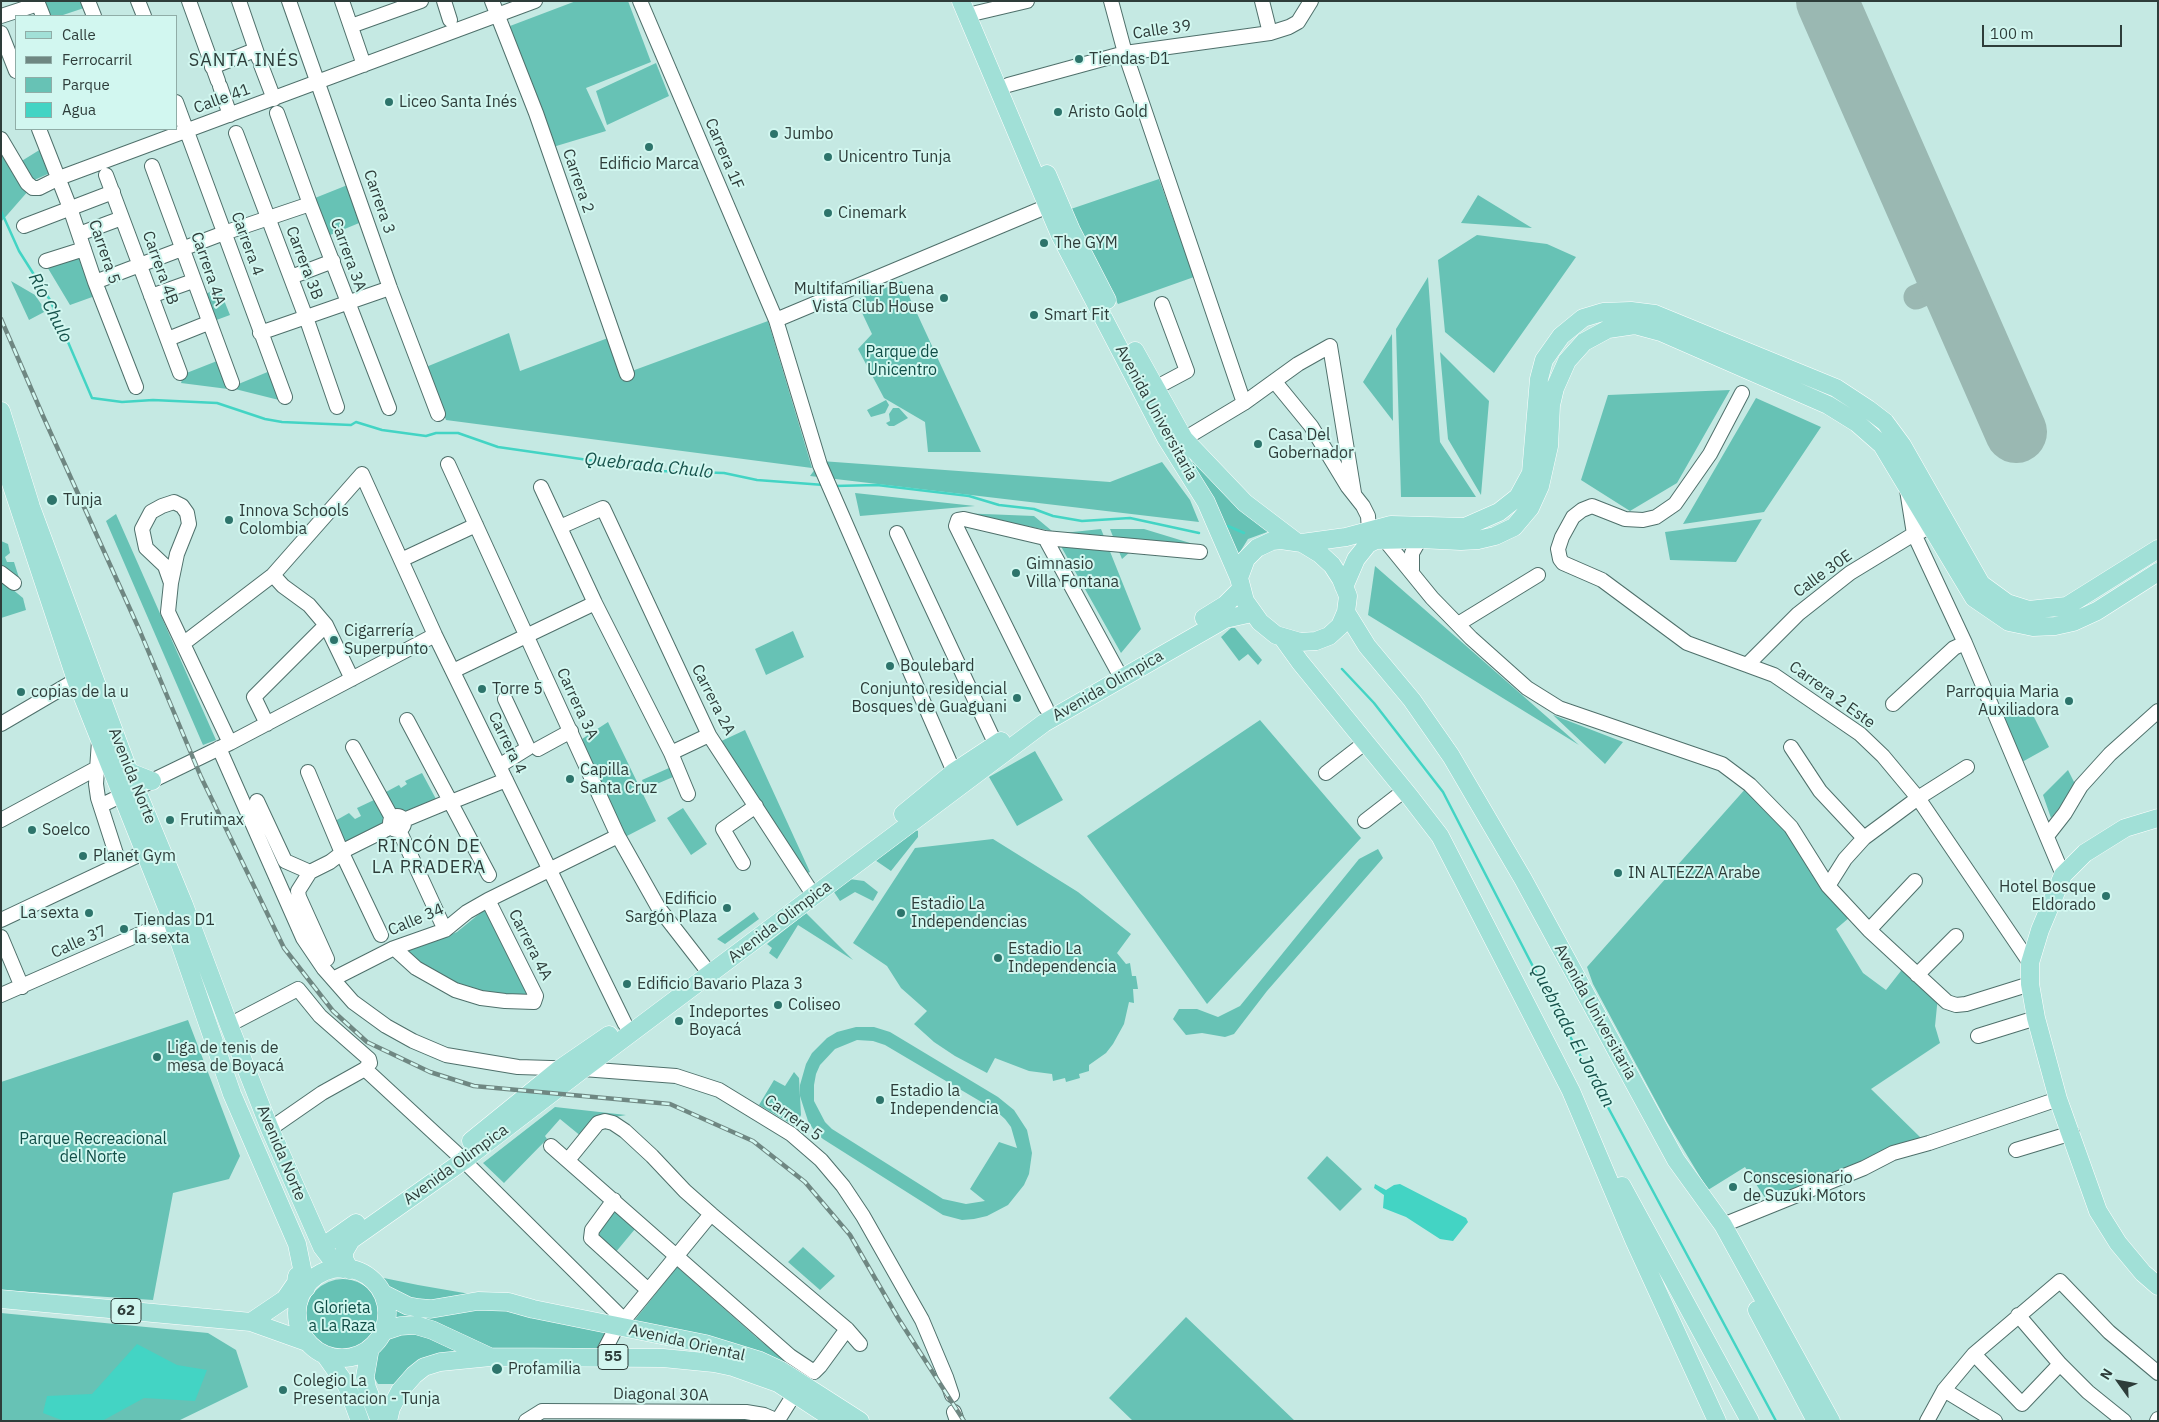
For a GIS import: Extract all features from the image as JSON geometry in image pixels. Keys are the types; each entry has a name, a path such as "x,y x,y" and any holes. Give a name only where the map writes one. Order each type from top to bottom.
{"main road":[{"name":"Avenida Universitaria","path":"961,1 1079,275 1111,331 1166,438 1206,502 1240,584"},
{"name":"Avenida Universitaria","path":"974,7 1085,259 1184,439 1245,503 1298,542"},
{"path":"1344,588 1356,559 1363,549 1376,540 1377,535 1391,525 1465,527 1499,512 1518,497 1531,473 1539,379 1544,360 1561,336 1583,318 1602,312 1631,311 1655,314 1836,388 1868,409 1886,422 1902,445 1980,584 2006,603 2029,610 2066,606 2158,549"},
{"path":"1298,542 1320,554 1332,565 1348,596 1346,612 1340,626 1323,639 1300,642 1282,637 1268,629 1252,612 1245,601 1240,584 1246,559 1257,548 1272,541 1298,542 1377,535 1420,539 1478,540 1495,536 1514,527 1530,508 1540,486 1548,446 1553,396 1567,361 1584,342 1608,329 1635,326 1660,332 1828,405 1857,423 1882,446 1974,598 2009,622 2033,627 2055,626 2073,622 2097,611 2158,572"},
{"name":"Avenida Norte","path":"1,411 32,507 128,785 184,906 270,1129 322,1247 332,1260 347,1269"},
{"name":"Avenida Norte","path":"1,453 6,481 76,680 99,741 128,785 143,853 173,923 232,1094 297,1244 302,1294"},
{"name":"Avenida Olimpica","path":"811,891 954,772 996,745 1046,708 1117,670 1219,610 1240,584"},
{"name":"Avenida Olimpica","path":"347,1269 344,1252 351,1240 460,1157 583,1069 707,970 811,891 1044,723 1224,619 1252,612"},
{"name":"Avenida Universitaria","path":"1346,612 1367,646 1412,700 1451,756 1528,888 1676,1160 1723,1225 1831,1421"},
{"path":"1282,637 1440,836 1571,1091 1750,1421"},
{"path":"128,785 152,781"},
{"path":"2158,818 2124,828 2086,853 2063,875 2040,930 2030,963 2030,984 2036,1018 2058,1099 2072,1133 2098,1211 2118,1243 2142,1273 2158,1286"},
{"name":"Avenida Olimpica","path":"322,1247 460,1157 561,1068 707,970"},
{"path":"1571,1091 1634,1240 1717,1421"},
{"path":"1676,1160 1816,1421"},
{"path":"251,1322 285,1299 291,1292 296,1283 298,1269 297,1244"},
{"path":"347,1269 322,1274 302,1294 297,1312 299,1325 308,1342 325,1355 347,1386 360,1421"},
{"name":"55","path":"347,1269 371,1279 382,1293"},
{"path":"325,1355 345,1358 358,1355 370,1348 382,1332 386,1312 382,1293"},
{"name":"Avenida Oriental","path":"382,1293 408,1306 431,1309 478,1301 508,1302 532,1309 620,1323 706,1344 758,1360 782,1371 860,1421"},
{"name":"62","path":"251,1322 286,1311 302,1294"},
{"name":"62","path":"1,1299 251,1322 308,1342"},
{"name":"Avenida Oriental","path":"382,1332 400,1326 415,1325 432,1330 490,1357 663,1358 714,1363 756,1374 795,1393 833,1420"},
{"path":"370,1348 365,1377 367,1388 380,1421"},
{"path":"388,1421 391,1408 400,1391 424,1367 440,1362 490,1357"}],"street":[{"path":"88,1 94,15"},
{"path":"138,1 144,15"},
{"path":"189,1 230,115"},
{"path":"239,1 274,99"},
{"name":"Carrera 3","path":"289,1 390,288 438,414"},
{"path":"342,1 364,65"},
{"path":"352,26 393,6 421,1"},
{"path":"444,1 450,20"},
{"name":"Carrera 2","path":"492,1 536,113 627,374"},
{"name":"Calle 41","path":"1,139 28,183 33,188 39,188 59,178 535,1"},
{"name":"Carrera 1F","path":"640,1 776,320 820,465 954,772"},
{"path":"974,7 1027,1"},
{"path":"1111,1 1125,52 1244,403"},
{"path":"1262,1 1270,33"},
{"name":"Calle 39","path":"1008,86 1125,52 1270,33 1298,22 1311,1"},
{"path":"1,16 39,7"},
{"path":"1,33 15,68"},
{"path":"212,67 258,58"},
{"name":"Carrera 4","path":"178,107 285,397"},
{"name":"Carrera 3A","path":"277,113 347,303 389,408"},
{"name":"Carrera 5","path":"39,130 136,387"},
{"name":"Carrera 3B","path":"236,133 291,277 337,407"},
{"name":"Carrera 4A","path":"152,166 208,323 232,383"},
{"name":"Carrera 4B","path":"106,176 180,373"},
{"path":"24,226 112,192"},
{"path":"95,282 224,233 310,204"},
{"path":"776,320 1048,206"},
{"path":"79,234 122,218"},
{"path":"46,261 84,249"},
{"path":"291,277 333,261"},
{"path":"152,296 193,281"},
{"path":"260,333 390,288"},
{"path":"1155,388 1187,371 1162,304"},
{"path":"168,340 208,323"},
{"path":"1184,439 1244,403 1298,364 1330,346 1354,493"},
{"path":"1275,382 1311,426 1368,516 1377,535 1412,570 1432,598 1527,688 1558,708 1722,764 1750,785 1791,827 1828,886 1869,930 1947,1002 1956,1005 1966,1004 2030,984"},
{"name":"Carrera 2 Este","path":"1742,393 1710,454 1675,504 1656,517 1642,520 1625,519 1592,506 1582,510 1573,518 1562,537 1558,550 1563,563 1602,580 1687,643 1774,675 1860,734 1882,756 1918,798 2030,963"},
{"name":"Carrera 3A","path":"448,464 618,836 658,908 707,970"},
{"name":"Carrera 4","path":"273,575 362,474 435,635 625,1024"},
{"path":"1906,486 1914,534 1965,644 2063,875"},
{"path":"541,487 595,603 671,753 688,794"},
{"name":"Carrera 5","path":"171,583 165,566 146,548 142,529 152,512 174,502 182,506 187,513 189,524 177,554 168,612 184,643 303,938 333,979 354,1002 386,1026 413,1041 446,1055 518,1067 583,1069 676,1076 700,1082 719,1090 791,1134 821,1160 843,1186 863,1216 922,1320 952,1395"},
{"name":"Carrera 2A","path":"560,527 602,508 708,735 811,891"},
{"path":"1046,708 956,526 958,520 964,519 1045,538 1200,552"},
{"path":"401,560 476,525"},
{"name":"Calle 30E","path":"1747,665 1798,614 1850,573 1914,534 1931,528"},
{"path":"897,533 996,745"},
{"path":"1045,538 1117,670"},
{"path":"1412,570 1412,554 1420,539"},
{"path":"1,573 14,583"},
{"path":"184,643 273,575 283,586 309,605 326,625 352,679"},
{"path":"1458,624 1538,575"},
{"path":"453,671 595,603"},
{"path":"267,724 254,697 326,625"},
{"path":"152,781 267,724 435,635"},
{"path":"1892,704 1954,648 1965,644"},
{"path":"1,724 76,680"},
{"path":"499,766 528,748 505,699"},
{"path":"2047,836 2065,813 2081,786 2110,754 2158,710"},
{"path":"407,720 489,875"},
{"path":"538,749 571,731"},
{"path":"671,753 708,735"},
{"path":"99,741 96,784 120,863"},
{"path":"1326,773 1366,742"},
{"path":"353,747 396,824 445,930"},
{"path":"1791,747 1820,791 1864,838"},
{"path":"1828,886 1845,859 1864,838 1918,798 1967,767"},
{"path":"1,820 97,768"},
{"path":"308,772 342,853 382,935"},
{"path":"327,959 299,897 298,890 310,872 396,824 506,780"},
{"path":"102,805 128,785"},
{"path":"1364,821 1405,790"},
{"path":"257,801 285,861 310,872"},
{"path":"743,863 723,829 756,806"},
{"name":"Calle 34","path":"333,979 394,948 445,930 467,912 488,900 618,836"},
{"path":"1,920 143,853"},
{"path":"1869,930 1915,881"},
{"name":"Carrera 4A","path":"394,948 416,968 455,990 481,998 534,1002 536,996 488,900"},
{"name":"Calle 37","path":"1,995 149,930 173,923"},
{"path":"1917,975 1956,936"},
{"path":"1,937 22,987"},
{"path":"229,1026 298,989 320,1016 369,1059 370,1063 365,1069 322,1093 270,1129"},
{"path":"1978,1036 2036,1018"},
{"path":"365,1069 460,1157 620,1323 711,1214"},
{"path":"1723,1225 1864,1168 1893,1153 1928,1144 2058,1099"},
{"path":"568,1160 598,1124 605,1121 613,1123 632,1137 711,1214 847,1329 860,1344"},
{"path":"2016,1150 2072,1133"},
{"path":"551,1146 790,1356 814,1372 847,1329"},
{"path":"614,1200 592,1230 591,1238 596,1245 648,1290"},
{"path":"1927,1421 1944,1390 1974,1354 2060,1281 2109,1332 2158,1373"},
{"path":"2018,1315 2060,1364 2088,1392 2124,1421"},
{"name":"Avenida Oriental","path":"601,1357 620,1323"},
{"path":"1974,1354 2022,1404 2060,1364"},
{"path":"1944,1390 1995,1421"},
{"path":"778,1421 795,1393"},
{"name":"Diagonal 30A","path":"526,1421 542,1411 729,1417 746,1412 764,1415 778,1421"}],"green space":[{"path":"42,1 81,1 84,8 63,15 48,15"},
{"path":"576,1 628,1 651,62 586,88 606,131 553,147 510,26"},
{"path":"656,63 669,96 607,125 596,91"},
{"path":"1,146 29,190 1,222"},
{"path":"41,149 50,173 32,181 20,162"},
{"path":"1159,179 1194,277 1118,304 1068,210"},
{"path":"350,184 364,221 330,235 315,198"},
{"path":"1478,195 1532,228 1461,223"},
{"path":"1477,235 1547,244 1576,257 1494,373 1445,332 1438,260"},
{"path":"79,254 95,296 70,305 46,265"},
{"path":"1428,277 1440,442 1476,497 1401,497 1396,329"},
{"path":"11,281 35,295 46,311 29,320"},
{"name":"Parque de Unicentro","path":"902,281 981,452 928,452 925,422 884,398 858,349 872,334 856,300"},
{"path":"219,288 230,315 211,322 201,296"},
{"path":"768,321 812,468 446,420 426,367 509,333 520,371 608,338 621,375"},
{"path":"1392,334 1393,421 1363,382"},
{"path":"1440,352 1489,401 1481,495 1448,439"},
{"path":"217,361 228,389 181,383 184,374"},
{"path":"270,371 279,400 235,389 236,385"},
{"path":"1730,390 1677,483 1630,511 1581,480 1608,395"},
{"path":"1756,398 1821,427 1764,512 1683,524"},
{"path":"886,400 889,405 885,413 871,417 867,410"},
{"path":"893,408 899,408 908,418 894,426 889,426 886,423 890,421 889,414"},
{"path":"1184,450 1238,508 1270,531 1248,539 1235,560"},
{"path":"821,461 1110,482 1162,462 1190,500 1199,522 810,476"},
{"path":"855,493 975,506 860,516"},
{"path":"959,513 1034,516 1052,531"},
{"path":"116,514 216,740 203,745 106,521"},
{"path":"1762,519 1736,562 1670,560 1665,532"},
{"path":"1101,529 1141,629 1121,653 1054,534"},
{"path":"1110,529 1144,529 1190,543 1139,544 1122,559"},
{"path":"1,541 8,544 10,553 5,557 7,562 14,562 20,581 1,567"},
{"path":"1375,566 1579,745 1368,615"},
{"path":"1,580 23,598 26,610 1,618"},
{"path":"1231,628 1235,628 1262,660 1258,665 1248,654 1239,661 1221,637"},
{"path":"793,631 804,657 766,675 755,649"},
{"path":"2028,705 2049,747 2022,762 2000,720"},
{"path":"1553,715 1623,742 1605,764"},
{"path":"1260,720 1361,838 1207,1004 1087,836"},
{"path":"608,722 656,821 625,837 582,739"},
{"path":"745,730 810,872 805,874 715,744"},
{"path":"1035,751 1063,800 1017,826 989,777"},
{"path":"669,768 673,777 645,789 642,780"},
{"path":"2068,770 2076,786 2051,818 2043,795"},
{"path":"422,773 436,799 404,816 393,812 384,793 399,785 401,788 407,784 405,781"},
{"path":"1747,787 1784,824 1850,917 1836,929 1863,973 1886,990 1904,967 1938,996 1935,1026 1940,1043 1871,1089 1921,1138 1767,1201 1745,1167 1708,1190 1667,1122 1593,984 1587,967"},
{"path":"374,800 384,818 382,827 349,842 341,840 335,821 349,813 355,819 361,816 357,808"},
{"path":"683,808 707,844 691,855 667,818"},
{"path":"914,829 918,831 918,837 891,871 872,858"},
{"name":"Estadio La Independencia","path":"993,839 1078,892 1131,934 1117,953 1126,964 1130,963 1132,976 1136,976 1138,989 1133,989 1134,1003 1129,1002 1124,1024 1113,1044 1106,1053 1089,1065 1089,1071 1079,1074 1080,1078 1066,1082 1065,1078 1053,1081 1052,1074 1029,1071 995,1058 987,1073 955,1056 934,1042 914,1024 927,1011 901,988 887,966 853,943 915,848"},
{"path":"1378,849 1383,858 1267,991 1234,1034 1225,1037 1202,1033 1186,1035 1173,1019 1179,1009 1197,1009 1218,1017 1240,1006 1359,859"},
{"path":"849,879 864,881 878,892 873,901 855,892 840,901 832,889"},
{"path":"484,910 488,914 529,992 528,997 487,994 453,982 422,965 406,949 422,946 457,932"},
{"path":"754,912 759,919 725,944 717,939"},
{"path":"806,913 853,960 798,925 777,959 769,953 772,948 767,944"},
{"name":"Parque Recreacional del Norte","path":"188,1020 240,1156 229,1179 173,1193 153,1300 1,1290 1,1082"},
{"path":"856,1027 874,1027 890,1032 998,1097 1014,1110 1027,1130 1032,1153 1029,1174 1024,1185 1008,1205 987,1216 974,1219 962,1220 943,1215 823,1139 815,1132 808,1121 800,1096 800,1085 806,1064 812,1053 827,1038 837,1032","holes":["857,1040 873,1041 885,1045 995,1110 1011,1127 1017,1148 999,1142 970,1189 985,1201 966,1204 943,1199 832,1129 825,1122 814,1101 814,1085 820,1065 835,1049"]},
{"path":"794,1072 799,1078 801,1115 795,1126 759,1105 774,1080 785,1086"},
{"path":"555,1107 626,1115 609,1118 582,1137 560,1119 545,1136 547,1139 504,1183 483,1163"},
{"path":"1327,1156 1362,1189 1340,1211 1307,1178"},
{"path":"612,1212 616,1213 635,1229 615,1253 596,1233"},
{"path":"803,1247 835,1276 820,1290 788,1262"},
{"path":"677,1267 790,1365 719,1339 634,1321"},
{"path":"374,1276 470,1294 431,1306 386,1290"},
{"name":"Glorieta a La Raza","path":"343,1279 358,1282 370,1290 378,1302 381,1317 378,1332 370,1344 358,1352 343,1355 328,1352 316,1344 308,1332 305,1317 308,1302 316,1290 328,1282"},
{"path":"392,1305 509,1307 611,1328 601,1351 488,1352 394,1322"},
{"path":"1,1313 208,1333 236,1350 248,1387 178,1421 1,1421"},
{"path":"1186,1317 1295,1421 1133,1421 1109,1398"},
{"path":"408,1330 466,1350 396,1384 378,1384 371,1372 372,1364 380,1348 397,1333"}],"water":[{"path":"1375,1184 1386,1190 1400,1184 1466,1218 1468,1222 1453,1241 1440,1239 1406,1217 1383,1208 1384,1195 1374,1188"},
{"path":"137,1344 177,1365 207,1370 195,1401 144,1398 102,1421 64,1421 43,1413 47,1396 92,1394"}],"waterway":[{"name":"Quebrada Chulo","path":"1,211 19,251 50,300 92,398 122,402 153,400 217,403 265,419 282,422 351,425 356,422 382,430 426,436 436,433 458,433 498,447 602,462 624,463 659,471 724,473 757,480 824,485"},
{"name":"Quebrada Chulo","path":"834,486 877,485 969,496 999,505 1034,509 1053,516 1082,521 1130,518 1199,533"},
{"name":"Quebrada El Jordan","path":"1228,526 1244,533"},
{"name":"Quebrada El Jordan","path":"1342,669 1374,703 1443,792 1542,984 1776,1421"}],"taxiway":[{"path":"1916,297 1950,282"}],"runway":[{"path":"1827,1 2016,432"}],"railway":[{"path":"1,319 139,629 201,777 284,948 333,1011 367,1042 430,1072 474,1086 670,1104 753,1141 805,1182 850,1235 898,1318 964,1421"}],"place":[{"name":"Tiendas D1","path":"1079,59"},
{"name":"Liceo Santa Inés","path":"389,102"},
{"name":"Aristo Gold","path":"1058,112"},
{"name":"Jumbo","path":"774,134"},
{"name":"Edificio Marca","path":"649,147"},
{"name":"Unicentro Tunja","path":"828,157"},
{"name":"Cinemark","path":"828,213"},
{"name":"The GYM","path":"1044,243"},
{"name":"Multifamiliar Buena Vista Club House","path":"944,298"},
{"name":"Smart Fit","path":"1034,315"},
{"name":"Casa Del Gobernador","path":"1258,444"},
{"name":"Tunja","path":"52,500"},
{"name":"Innova Schools Colombia","path":"229,520"},
{"name":"Gimnasio Villa Fontana","path":"1016,573"},
{"name":"Cigarrería Superpunto","path":"334,640"},
{"name":"Boulebard","path":"890,666"},
{"name":"Torre 5","path":"482,689"},
{"name":"copias de la u","path":"21,692"},
{"name":"Conjunto residencial Bosques de Guaguani","path":"1017,698"},
{"name":"Parroquia Maria Auxiliadora","path":"2069,701"},
{"name":"Capilla Santa Cruz","path":"570,779"},
{"name":"Frutimax","path":"170,820"},
{"name":"Soelco","path":"32,830"},
{"name":"Planet Gym","path":"83,856"},
{"name":"IN ALTEZZA Arabe","path":"1618,873"},
{"name":"Hotel Bosque Eldorado","path":"2106,896"},
{"name":"Edificio Sargón Plaza","path":"727,908"},
{"name":"La sexta","path":"89,913"},
{"name":"Estadio La Independencias","path":"901,913"},
{"name":"Tiendas D1 la sexta","path":"124,929"},
{"name":"Estadio La Independencia","path":"998,958"},
{"name":"Edificio Bavario Plaza 3","path":"627,984"},
{"name":"Coliseo","path":"778,1005"},
{"name":"Indeportes Boyacá","path":"679,1021"},
{"name":"Liga de tenis de mesa de Boyacá","path":"157,1057"},
{"name":"Estadio la Independencia","path":"880,1100"},
{"name":"Conscesionario de Suzuki Motors","path":"1733,1187"},
{"name":"Profamilia","path":"497,1369"},
{"name":"Colegio La Presentacion - Tunja","path":"283,1390"}],"district":[{"name":"SANTA INÉS","path":"244,61"},
{"name":"RINCÓN DE LA PRADERA","path":"429,858"}],"water label":[{"name":"Río Chulo","path":"50,308"}]}
